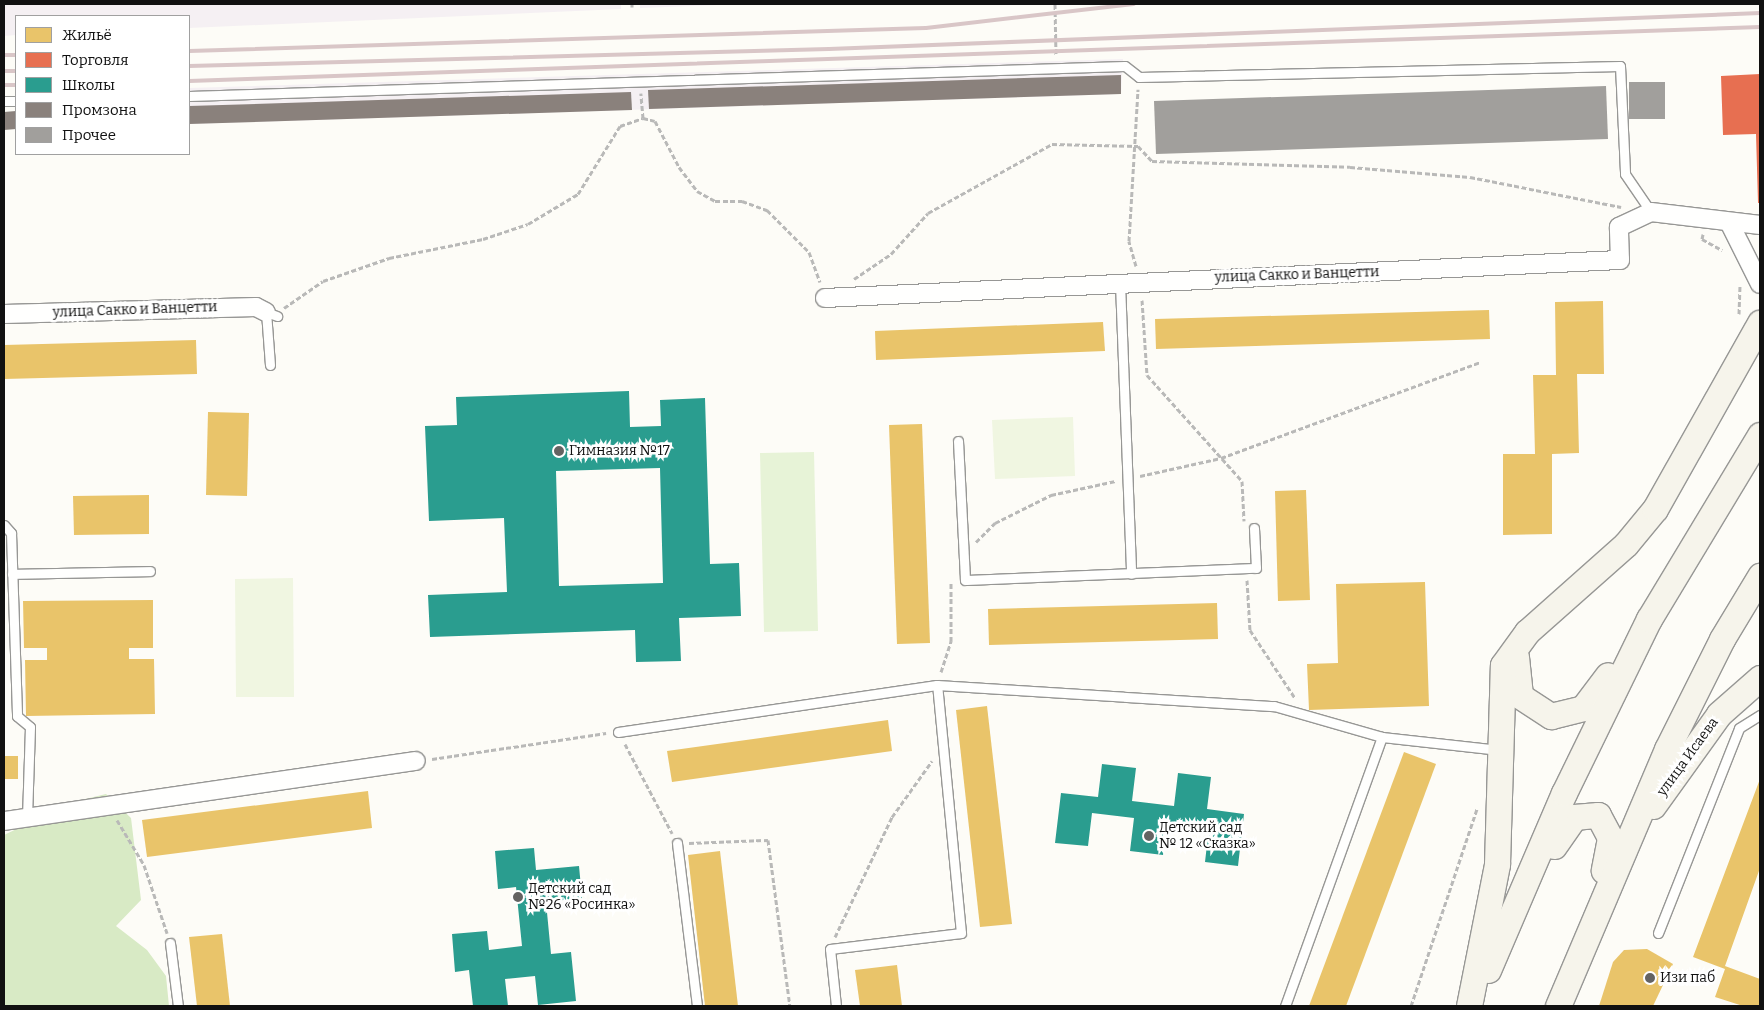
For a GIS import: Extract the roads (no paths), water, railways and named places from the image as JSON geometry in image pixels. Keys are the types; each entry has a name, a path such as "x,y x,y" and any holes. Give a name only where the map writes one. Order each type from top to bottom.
{"main road":[{"path":"1470,1006 1496,874 1499,750 1504,664 1520,642 1626,544 1655,509 1760,323"},
{"path":"1520,642 1514,672 1520,696 1537,711 1564,716 1591,701 1649,619 1728,492 1760,435"},
{"path":"1558,1006 1625,844 1722,638 1760,576"},
{"path":"1470,1006 1525,892 1564,793 1649,619"},
{"name":"улица Исаева","path":"1625,844 1702,735 1760,678"},
{"path":"1525,892 1568,822 1590,813 1605,820 1610,838 1596,913"}],"street":[{"path":"1651,212 1730,224 1760,225"},
{"name":"улица Сакко и Ванцетти","path":"825,298 1620,260 1619,227 1651,212"},
{"path":"1730,224 1760,284"},
{"name":"улица Сакко и Ванцетти","path":"4,314 256,307 272,314"},
{"path":"4,821 416,761"}],"lane":[{"path":"190,96 1125,66 1138,76 1620,66 1625,174 1651,212"},
{"path":"1120,283 1131,574"},
{"path":"270,365 272,314"},
{"path":"958,441 965,580 1256,568 1254,528"},
{"path":"4,525 11,532 17,716 30,727 27,818"},
{"path":"12,574 150,571"},
{"path":"618,732 937,685 1274,706 1305,713 1382,737 1499,750"},
{"path":"836,1006 830,949 961,933 937,685"},
{"path":"1658,933 1739,728 1760,715"},
{"path":"1285,1006 1382,737"},
{"path":"677,844 697,1006"},
{"path":"170,943 178,1006"}],"railway":[{"path":"190,51 926,28 1134,4"},
{"path":"190,66 829,49 1760,13"},
{"path":"190,81 1760,27"},
{"path":"4,55 15,55"},
{"path":"4,71 15,71"},
{"path":"4,85 15,85"}],"place":[{"name":"Гимназия №17","path":"559,451"},
{"name":"Детский сад № 12 «Сказка»","path":"1149,836"},
{"name":"Детский сад №26 «Росинка»","path":"518,897"},
{"name":"Изи паб","path":"1650,978"}]}
